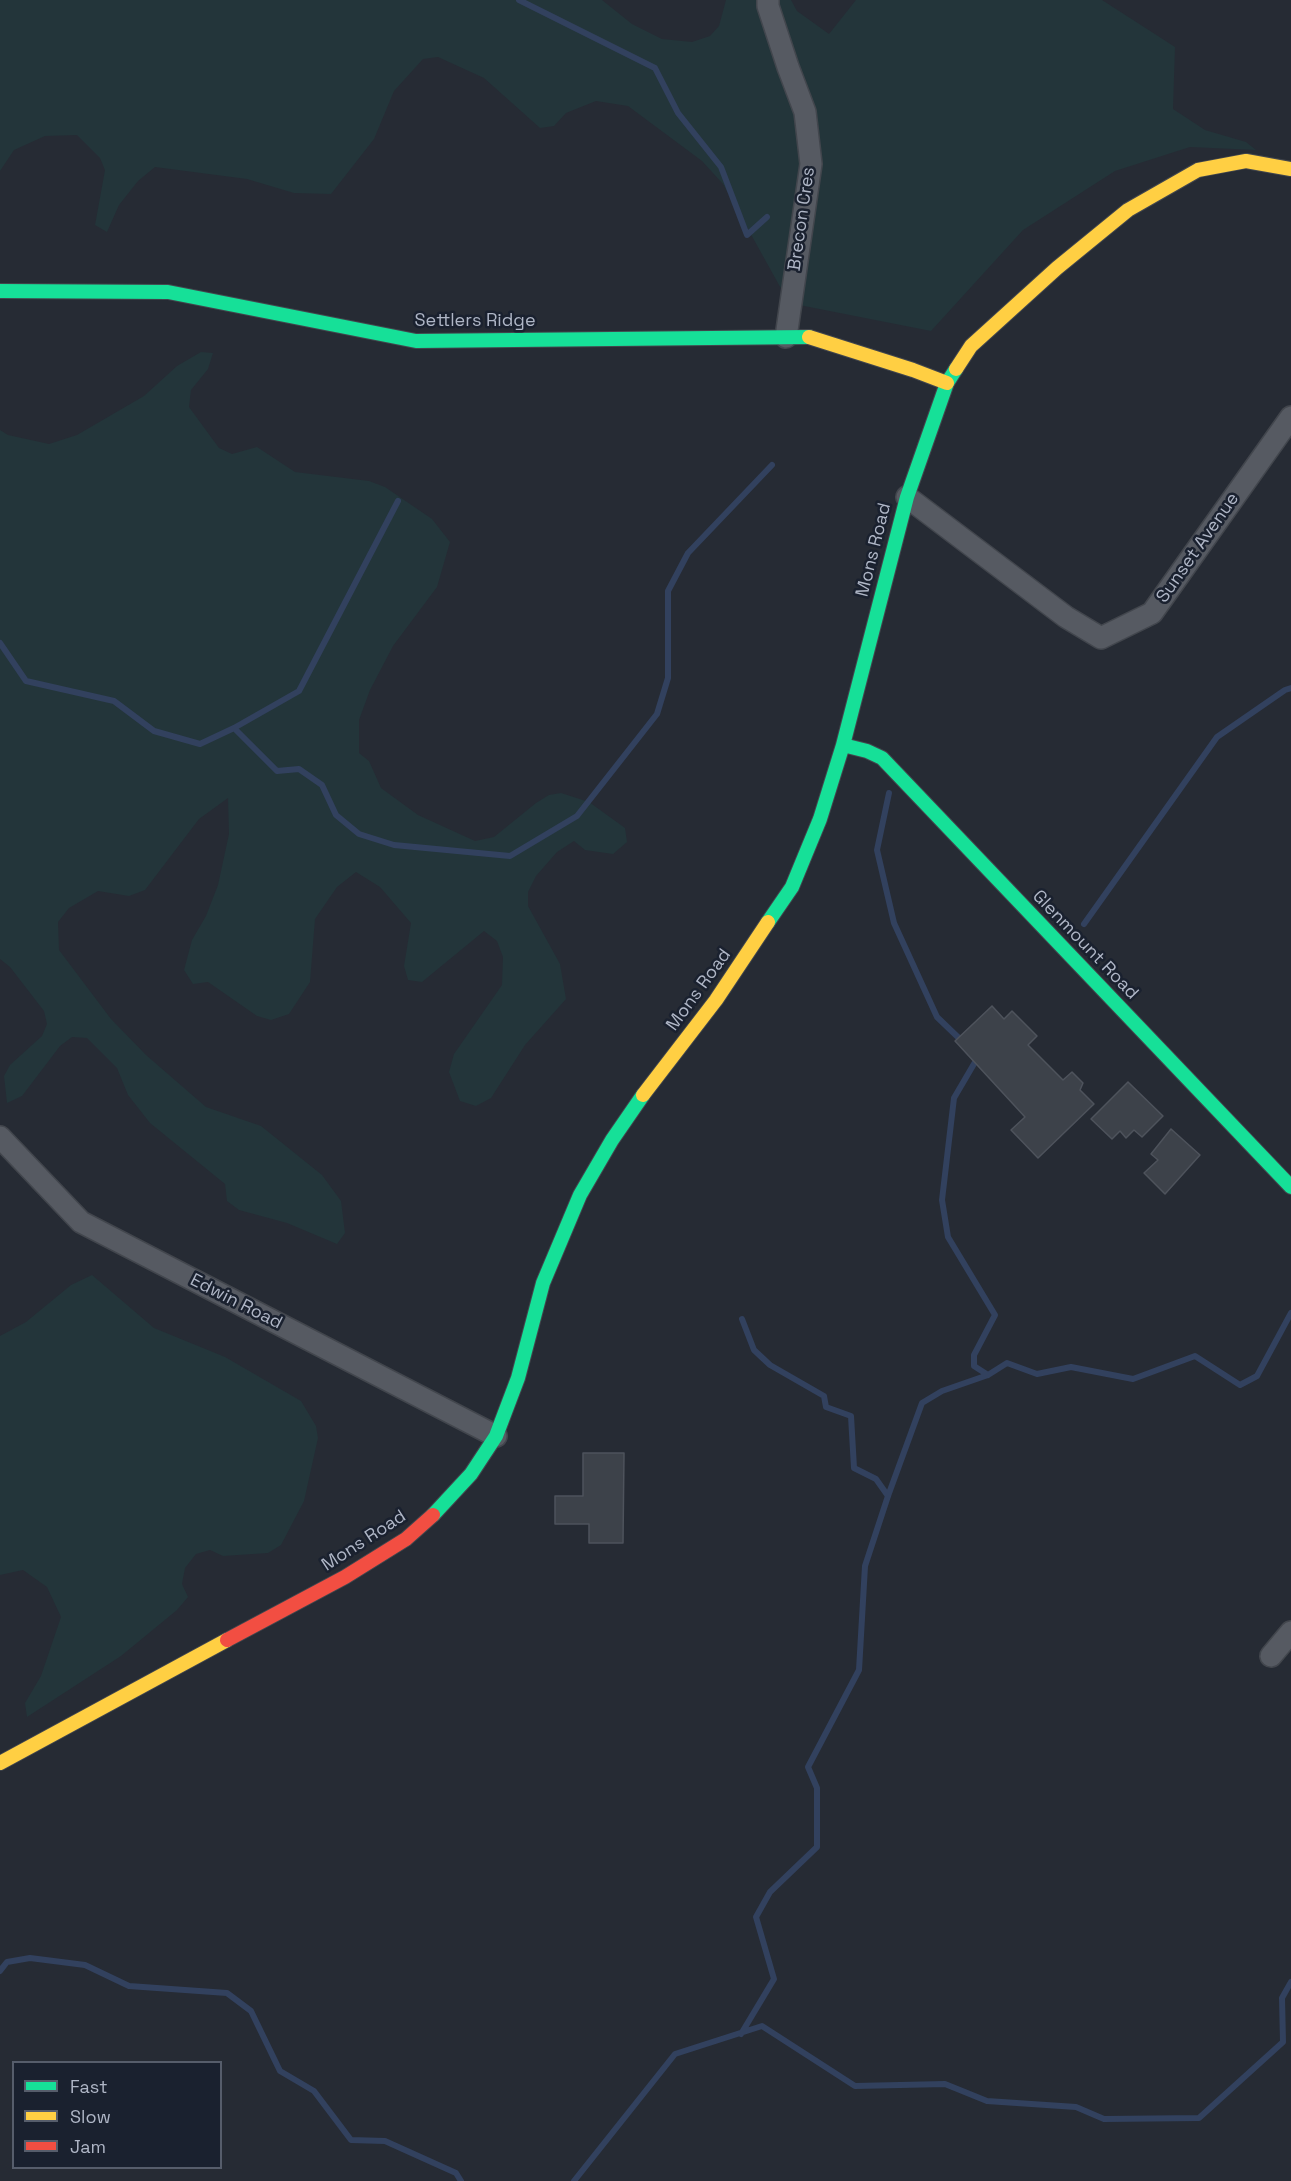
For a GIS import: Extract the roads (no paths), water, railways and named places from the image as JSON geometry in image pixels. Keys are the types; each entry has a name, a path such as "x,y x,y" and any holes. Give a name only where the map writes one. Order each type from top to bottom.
{"main road":[{"name":"Mons Road","path":"0,1763 57,1730 345,1577 406,1539 441,1508 464,1482 496,1436 518,1378 543,1283 580,1195 612,1140 643,1095 716,1000 792,887 820,819 843,745 907,497 947,383 971,346 1057,268 1128,210 1198,170 1246,161 1291,169"},
{"name":"Settlers Ridge","path":"0,291 168,292 416,342 813,337 947,383"},
{"name":"Glenmount Road","path":"843,745 867,751 882,758 1291,1186"}],"street":[{"name":"Brecon Cres","path":"768,0 788,67 805,112 811,164 786,337"},
{"name":"Sunset Avenue","path":"907,497 1066,617 1101,638 1152,613 1291,417"},
{"name":"Edwin Road","path":"0,1137 81,1222 496,1436"},
{"path":"1271,1656 1291,1632"}],"waterway":[{"path":"519,0 655,68 678,113 721,167 747,235 767,217"},
{"path":"234,728 277,771 299,769 322,785 336,815 359,834 394,845 510,856 577,816 657,714 668,678 668,591 688,553 772,465"},
{"path":"0,643 26,681 114,701 154,731 200,744 234,728 299,691 398,501"},
{"path":"1084,924 1217,737 1291,688"},
{"path":"889,793 877,850 894,923 937,1017 964,1043"},
{"path":"978,1057 954,1098 942,1200 948,1237 995,1315 974,1355 974,1366 988,1375"},
{"path":"741,2034 774,1979 756,1917 770,1892 817,1847 817,1788 808,1767 859,1670 865,1566 922,1403 942,1391 988,1375 1007,1363 1037,1374 1071,1367 1133,1379 1195,1356 1240,1385 1257,1376 1291,1313"},
{"path":"742,1319 754,1350 770,1365 824,1396 826,1407 851,1416 854,1468 876,1479 888,1496"},
{"path":"0,1971 7,1962 30,1958 85,1965 129,1986 227,1993 251,2011 280,2071 314,2091 351,2140 385,2141 456,2173 461,2181"},
{"path":"574,2181 675,2054 762,2026 855,2086 945,2084 987,2101 1076,2107 1104,2119 1199,2118 1283,2042 1282,1998 1291,1982"}]}
